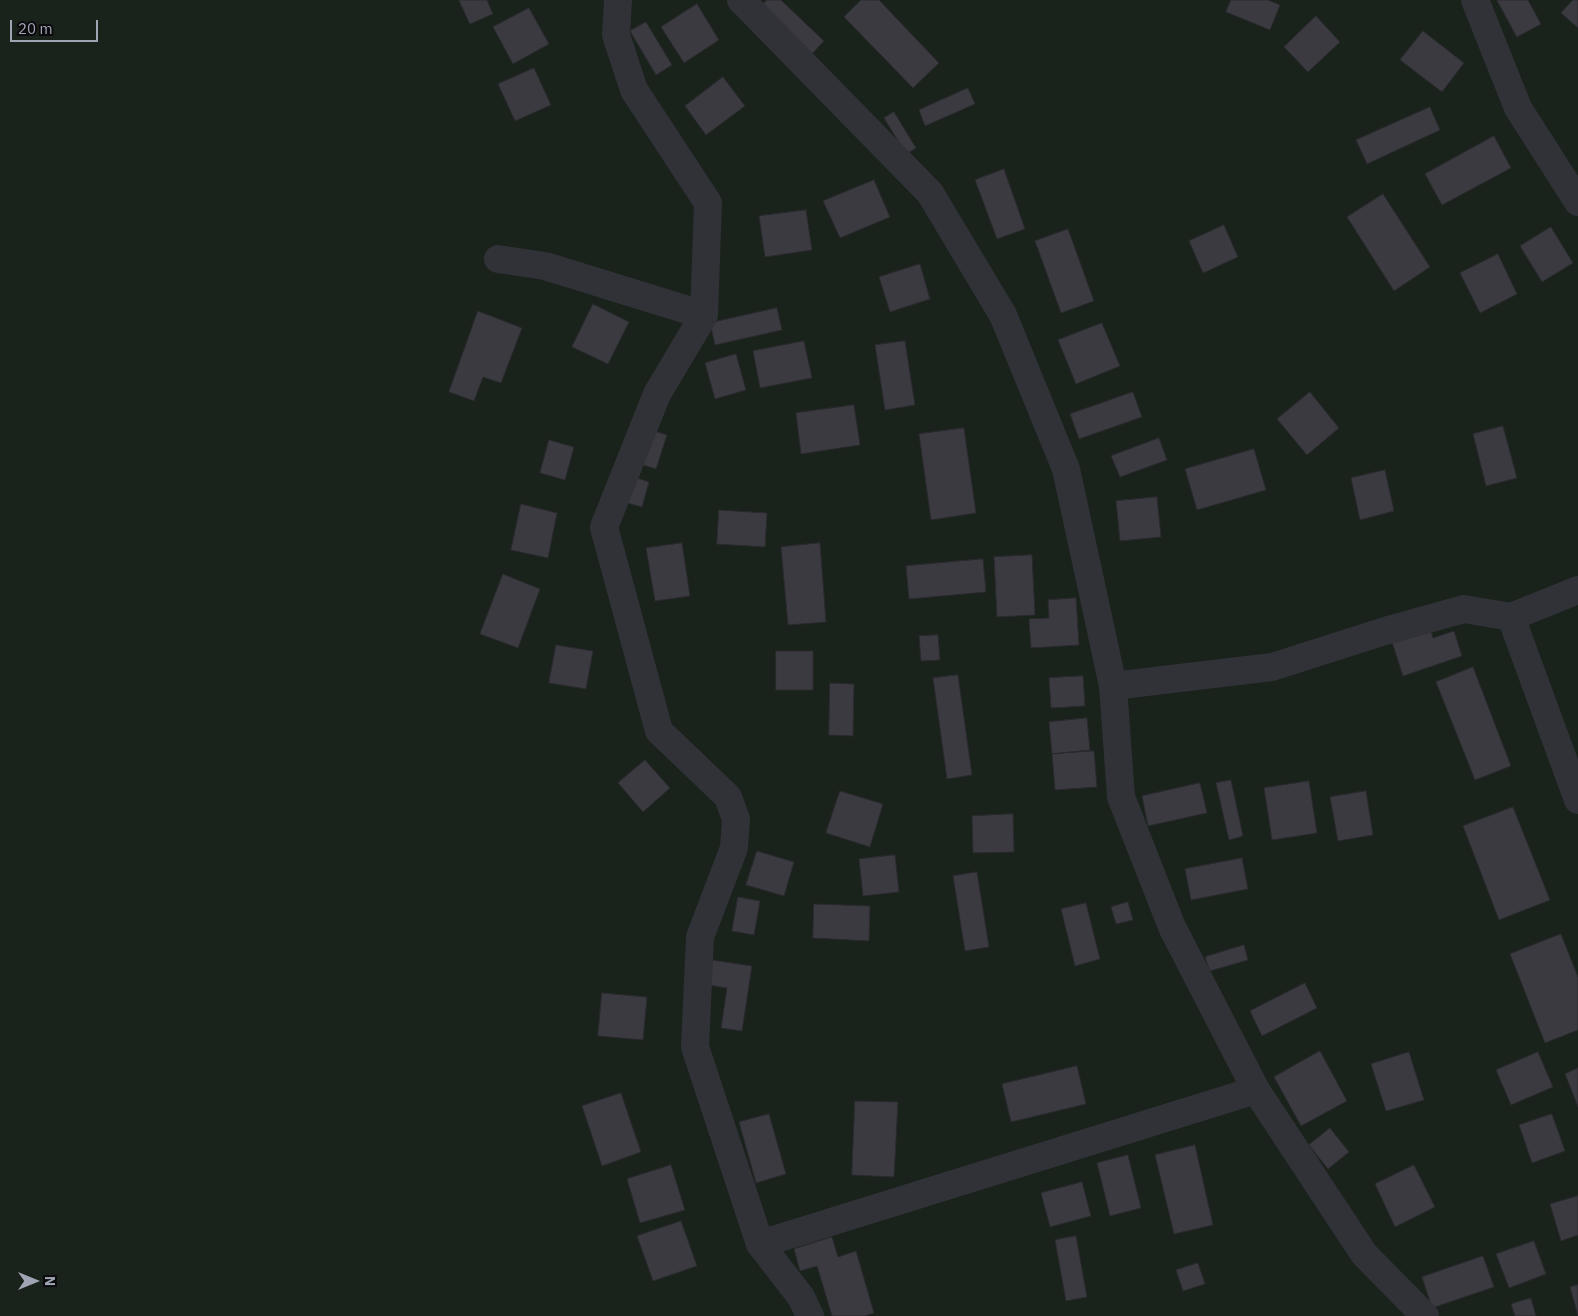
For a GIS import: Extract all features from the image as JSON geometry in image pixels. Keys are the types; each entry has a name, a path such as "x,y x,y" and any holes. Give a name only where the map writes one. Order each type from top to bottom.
{"street":[{"path":"618,0 616,36 634,90 708,202 704,315 656,394 604,527 659,731 728,797 736,819 734,848 700,937 695,1047 760,1244 803,1310"},
{"path":"741,0 930,193 1002,315 1066,469 1113,686 1121,797 1172,927 1256,1090 1364,1254 1425,1316"},
{"path":"1475,0 1518,108 1578,202"},
{"path":"498,259 545,266 704,315"},
{"path":"1113,686 1272,667 1385,631 1464,609 1511,617 1578,590"},
{"path":"1511,617 1578,800"},
{"path":"760,1244 1256,1090"}],"shaded area":[{"path":"0,0 1578,0 1578,1316 0,1316"}],"building":[{"path":"459,0 487,0 493,14 470,24"},
{"path":"767,0 781,0 824,41 811,55 760,7"},
{"path":"861,0 879,0 939,63 913,88 844,17"},
{"path":"1231,0 1268,0 1280,5 1270,30 1226,12"},
{"path":"1497,0 1528,0 1541,24 1517,37"},
{"path":"1573,0 1578,0 1578,28 1561,13"},
{"path":"697,4 719,40 684,63 661,27"},
{"path":"529,8 549,44 513,64 493,27"},
{"path":"1316,16 1340,42 1308,72 1284,47"},
{"path":"646,22 672,65 656,75 630,31"},
{"path":"1423,31 1464,63 1442,92 1400,60"},
{"path":"534,68 551,105 515,121 498,84"},
{"path":"723,77 745,106 706,135 685,106"},
{"path":"968,88 975,104 925,126 919,110"},
{"path":"1430,107 1440,130 1367,164 1356,140"},
{"path":"894,112 916,148 906,154 884,118"},
{"path":"1494,136 1511,168 1442,205 1425,174"},
{"path":"1004,169 1025,229 997,239 975,180"},
{"path":"874,180 890,217 840,238 823,201"},
{"path":"1383,194 1430,267 1394,291 1347,217"},
{"path":"806,210 812,250 765,257 759,216"},
{"path":"1224,225 1238,257 1203,273 1189,241"},
{"path":"1551,227 1573,263 1542,282 1520,246"},
{"path":"1068,229 1094,301 1061,313 1035,241"},
{"path":"1498,254 1517,294 1480,313 1460,273"},
{"path":"920,264 930,299 890,312 879,277"},
{"path":"593,304 629,322 608,364 572,347"},
{"path":"777,308 782,330 715,345 710,323"},
{"path":"478,311 522,328 501,383 483,377 474,401 449,392"},
{"path":"1102,323 1120,366 1076,384 1058,340"},
{"path":"804,341 812,378 760,388 753,351"},
{"path":"905,341 915,405 885,410 875,345"},
{"path":"736,354 746,390 715,399 705,363"},
{"path":"1133,392 1142,417 1079,439 1070,414"},
{"path":"1310,392 1339,428 1307,455 1277,419"},
{"path":"854,405 860,445 801,454 796,413"},
{"path":"1503,426 1517,478 1486,486 1473,434"},
{"path":"964,428 976,513 931,520 919,434"},
{"path":"651,430 667,435 656,469 640,464"},
{"path":"1159,438 1167,460 1120,477 1111,456"},
{"path":"549,440 574,447 565,480 540,473"},
{"path":"1254,449 1266,490 1197,510 1185,469"},
{"path":"1385,470 1394,511 1360,520 1351,478"},
{"path":"634,477 649,482 642,507 627,503"},
{"path":"1157,497 1161,537 1120,541 1116,501"},
{"path":"521,504 557,513 548,558 511,550"},
{"path":"719,510 767,513 765,547 717,544"},
{"path":"682,543 690,596 655,601 646,548"},
{"path":"820,543 826,622 788,625 781,547"},
{"path":"1032,555 1035,615 997,617 994,557"},
{"path":"983,559 986,592 909,599 906,566"},
{"path":"503,574 540,589 518,648 480,634"},
{"path":"1076,598 1079,645 1031,648 1029,619 1049,618 1048,600"},
{"path":"1429,626 1433,638 1454,631 1462,656 1403,676 1391,639"},
{"path":"938,635 940,660 921,661 919,636"},
{"path":"556,645 593,651 586,689 549,683"},
{"path":"776,651 813,651 813,690 776,690"},
{"path":"1473,667 1511,766 1475,780 1436,682"},
{"path":"958,675 972,775 947,779 933,678"},
{"path":"1083,676 1085,706 1051,708 1049,678"},
{"path":"830,683 854,684 853,736 829,735"},
{"path":"1087,718 1090,750 1052,754 1049,722"},
{"path":"1094,751 1097,787 1055,790 1052,754"},
{"path":"645,760 670,788 643,812 618,783"},
{"path":"1231,780 1243,836 1229,840 1216,783"},
{"path":"1309,781 1317,833 1272,840 1264,788"},
{"path":"1200,783 1207,813 1148,826 1142,796"},
{"path":"840,791 883,804 870,847 826,833"},
{"path":"1366,791 1373,835 1338,841 1330,797"},
{"path":"1513,807 1550,900 1499,920 1463,826"},
{"path":"1013,814 1014,852 973,853 972,816"},
{"path":"757,851 794,862 784,896 746,885"},
{"path":"895,855 899,892 863,896 859,859"},
{"path":"1242,858 1248,889 1191,900 1185,869"},
{"path":"977,872 989,947 965,951 953,876"},
{"path":"738,897 760,901 754,935 732,931"},
{"path":"1128,902 1133,920 1116,924 1111,907"},
{"path":"1086,903 1100,959 1075,966 1061,909"},
{"path":"814,904 870,906 869,941 813,938"},
{"path":"1561,934 1578,977 1578,1030 1545,1043 1510,954"},
{"path":"1244,945 1248,960 1210,971 1205,957"},
{"path":"712,960 752,966 742,1031 721,1028 727,988 709,985"},
{"path":"1305,983 1317,1008 1262,1036 1250,1011"},
{"path":"602,993 647,997 643,1040 598,1036"},
{"path":"1320,1051 1347,1101 1301,1126 1274,1077"},
{"path":"1409,1052 1424,1100 1386,1111 1371,1064"},
{"path":"1538,1052 1553,1087 1511,1105 1496,1070"},
{"path":"1077,1066 1086,1104 1011,1122 1002,1084"},
{"path":"1578,1068 1578,1107 1565,1074"},
{"path":"621,1093 641,1152 602,1166 582,1106"},
{"path":"855,1101 898,1102 894,1177 852,1175"},
{"path":"769,1114 786,1174 756,1183 739,1122"},
{"path":"1552,1114 1565,1151 1532,1163 1519,1125"},
{"path":"1330,1128 1349,1152 1328,1169 1309,1145"},
{"path":"1195,1145 1213,1225 1174,1234 1155,1155"},
{"path":"1128,1155 1141,1208 1110,1216 1097,1163"},
{"path":"671,1165 685,1210 640,1223 627,1179"},
{"path":"1414,1165 1435,1207 1395,1227 1375,1184"},
{"path":"1082,1182 1091,1216 1050,1227 1041,1193"},
{"path":"1578,1196 1578,1235 1561,1241 1550,1204"},
{"path":"681,1221 697,1266 653,1281 637,1236"},
{"path":"1076,1236 1087,1297 1066,1301 1055,1240"},
{"path":"832,1237 838,1257 856,1251 874,1313 865,1316 832,1316 817,1266 800,1271 794,1249"},
{"path":"1534,1241 1546,1274 1509,1288 1496,1254"},
{"path":"1483,1256 1494,1287 1432,1308 1422,1277"},
{"path":"1198,1263 1205,1284 1183,1291 1176,1270"},
{"path":"1578,1285 1578,1316 1570,1287"},
{"path":"1531,1298 1536,1316 1515,1316 1511,1304"}]}
